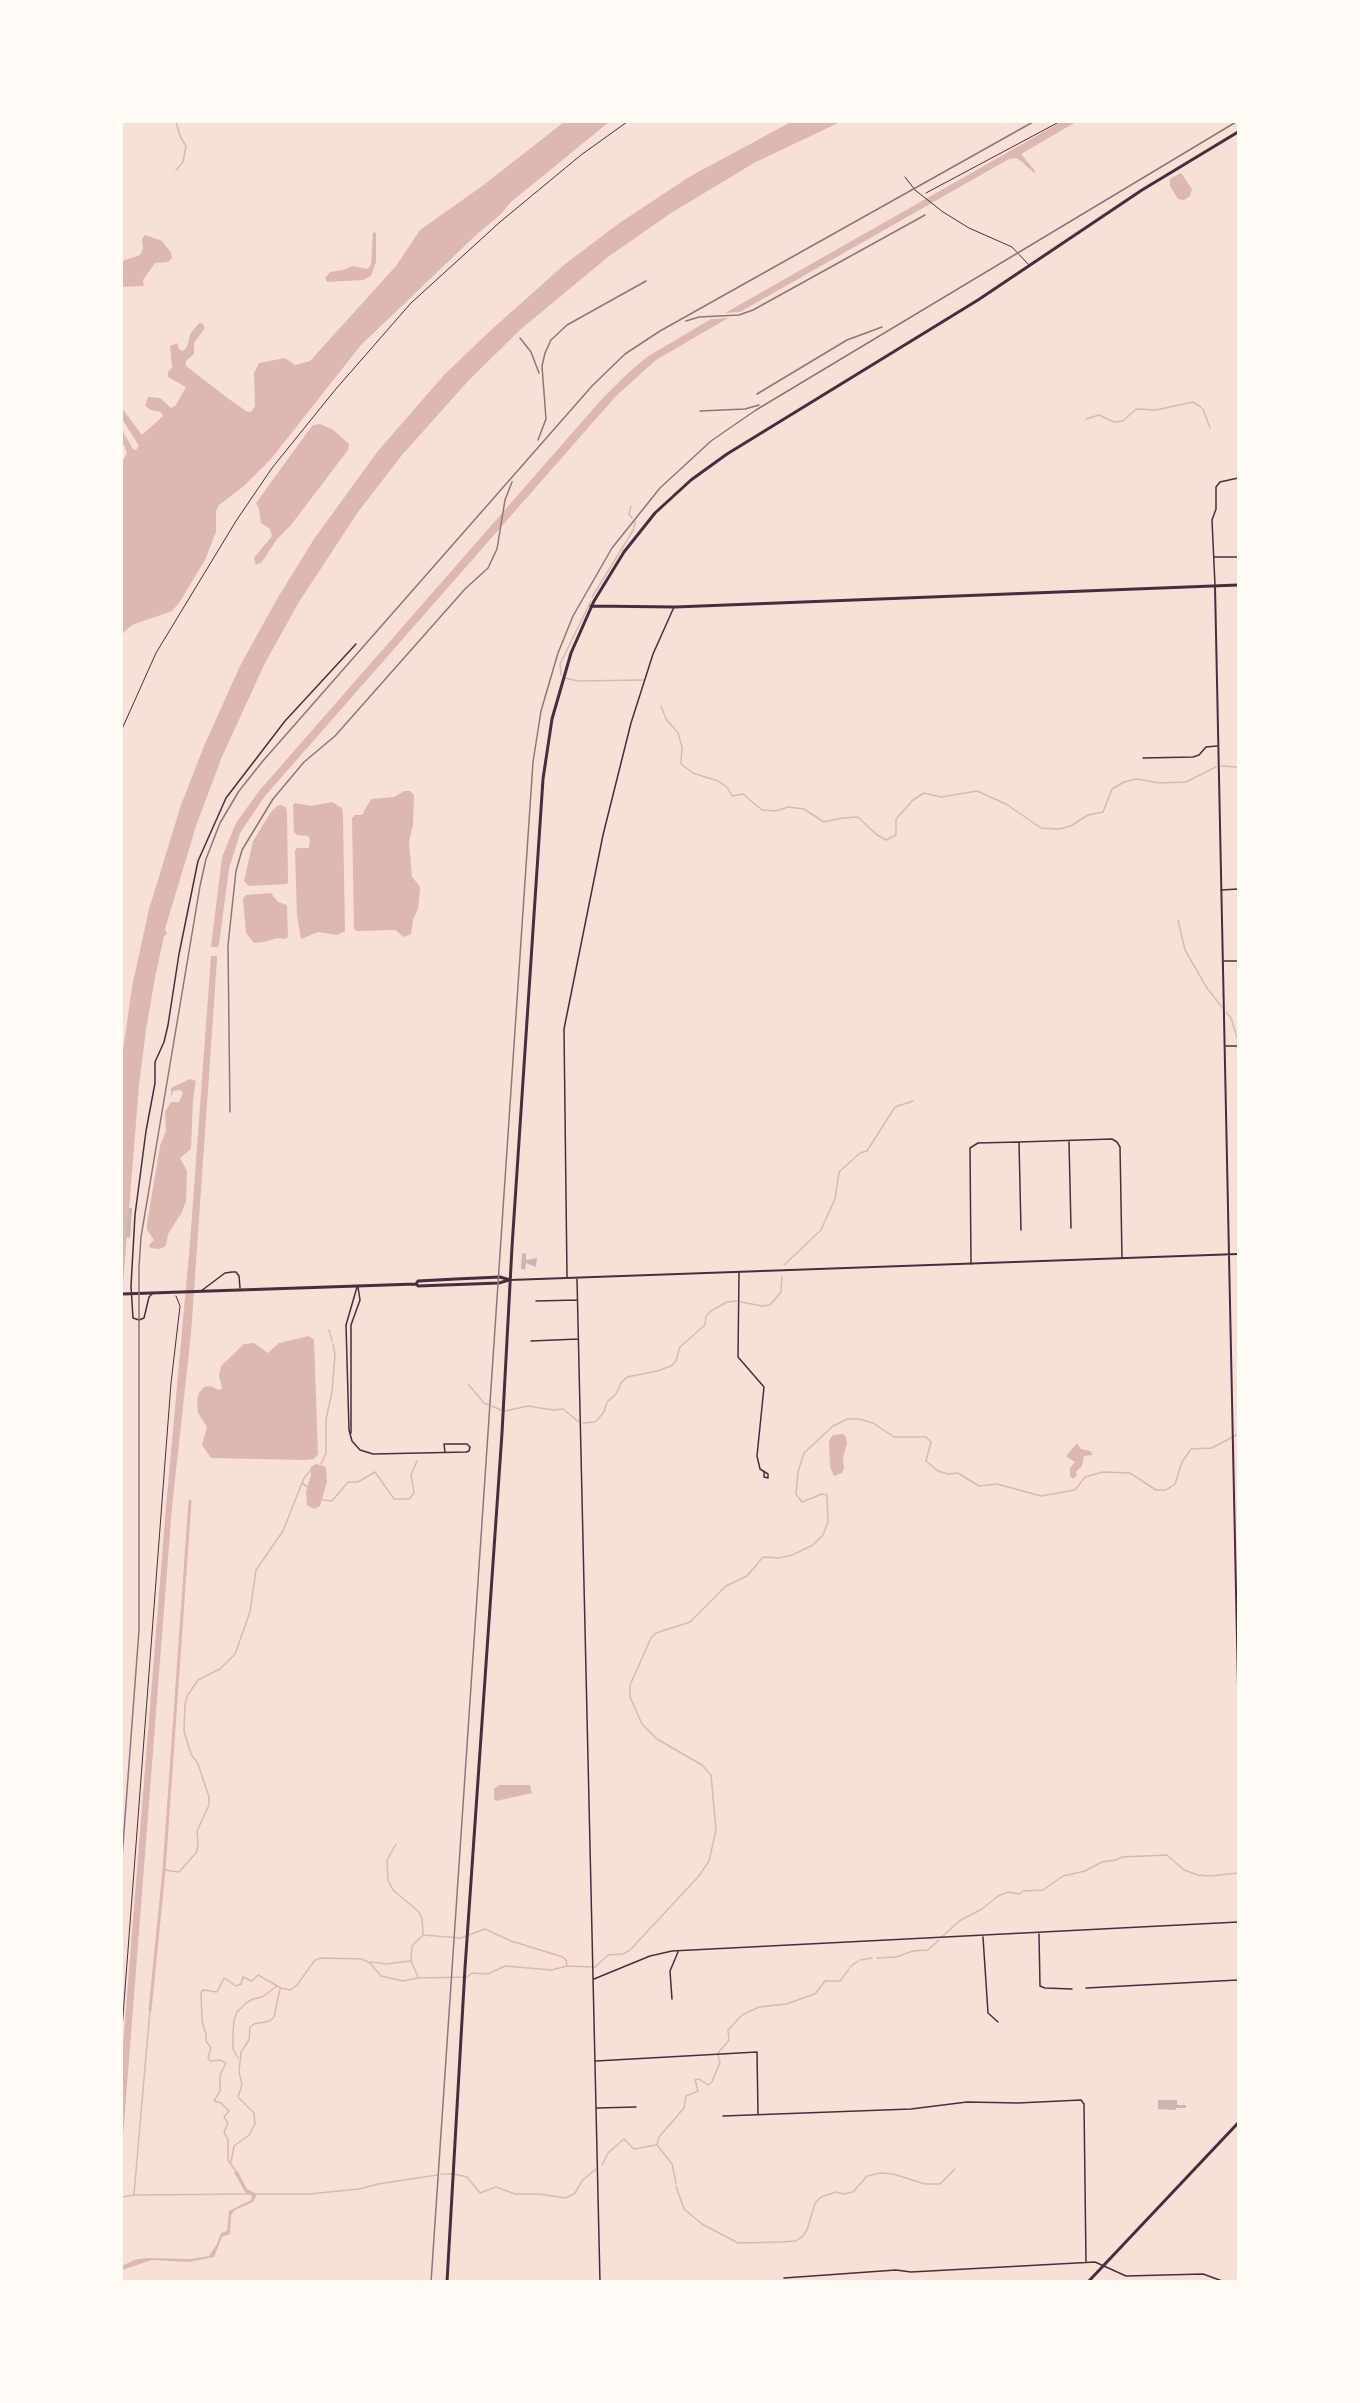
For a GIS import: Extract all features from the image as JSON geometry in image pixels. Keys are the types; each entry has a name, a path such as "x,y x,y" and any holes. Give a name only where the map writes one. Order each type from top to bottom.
{"main road":[{"path":"447,2282 466,1945 502,1433 545,760 562,681 580,631 591,606 613,568 634,538 662,505 683,486 713,464 1030,266 1155,182 1239,132"},
{"path":"591,606 675,607 1239,585"},
{"path":"122,1294 416,1284 418,1286 497,1283 510,1280"},
{"path":"1088,2282 1239,2123"}],"street":[{"path":"1239,478 1220,482 1216,487 1216,509 1212,520 1239,1686"},
{"path":"1214,557 1239,557"},
{"path":"567,1278 564,1029 603,835 632,723 653,654 675,607"},
{"path":"240,1290 239,1276 236,1272 225,1273 195,1293 152,1294 149,1297 144,1318 137,1320 132,1316 135,1215 146,1131 156,1083 155,1062 164,1042 168,1025 179,954 198,861 209,831 226,798 285,721 356,644"},
{"path":"1143,758 1193,756 1198,755 1206,747 1218,746"},
{"path":"1221,890 1239,889"},
{"path":"1223,961 1239,961"},
{"path":"1225,1047 1239,1046"},
{"path":"972,1264 969,1152 972,1145 1069,1140 1112,1139 1120,1147 1122,1258"},
{"path":"1069,1140 1071,1228"},
{"path":"1019,1142 1021,1230"},
{"path":"510,1280 1239,1254"},
{"path":"739,1272 738,1357 764,1387 757,1456 760,1469 764,1472"},
{"path":"577,1278 600,2282"},
{"path":"357,1286 346,1325 351,1434 356,1446 369,1454 466,1452 470,1447 466,1444 444,1444 444,1452"},
{"path":"351,1434 351,1325 360,1300 357,1286"},
{"path":"536,1301 578,1300"},
{"path":"531,1341 578,1339"},
{"path":"593,1979 650,1956 678,1951 1239,1922"},
{"path":"1039,1933 1040,1986 1072,1989"},
{"path":"983,1936 988,2013 998,2022"},
{"path":"672,1999 670,1971 678,1951"},
{"path":"1086,1988 1239,1980"},
{"path":"595,2061 757,2052 758,2114"},
{"path":"723,2116 911,2109 967,2102 1018,2103 1081,2100 1084,2104 1086,2262"},
{"path":"596,2108 636,2106"},
{"path":"784,2278 896,2270 911,2272 1097,2262 1126,2276 1200,2273 1225,2282"}],"lane":[{"path":"905,177 913,188 934,204 969,228 1012,247 1030,266"}],"path":[{"path":"122,729 156,653 223,542 272,468 335,390 411,303 500,222 581,155 627,122"},
{"path":"925,197 934,188 1059,122"},
{"path":"122,2029 172,1376 180,1306 175,1293"}],"shaded area":[{"path":"564,122 609,122 511,202 500,215 361,345 271,459 244,486 219,505 216,511 216,532 205,560 179,603 172,611 132,625 122,634 122,462 127,453 122,441 122,430 133,449 136,450 139,446 122,419 122,408 142,435 163,416 161,412 145,406 148,397 160,398 171,408 176,405 186,387 168,377 168,372 172,368 170,346 177,343 179,349 183,351 187,347 190,334 199,323 202,323 205,328 194,343 194,354 186,361 186,366 229,399 251,412 255,406 254,373 259,363 285,358 295,365 310,361 396,266 420,230 485,184"},
{"path":"791,122 840,122 754,163 671,213 608,257 521,329 469,380 402,455 358,512 299,602 265,663 221,759 196,826 165,929 167,934 164,936 155,978 139,1085 122,1297 122,1057 132,987 149,909 181,805 204,746 240,666 277,599 314,539 378,451 444,375 491,330 564,265 618,224 689,177"},
{"path":"1061,122 1076,122 1021,154 1035,171 1034,173 1016,158 1009,159 740,312 725,313"},
{"path":"1181,173 1192,189 1190,196 1184,200 1178,199 1170,186 1170,179"},
{"path":"373,232 376,233 376,262 371,276 363,280 327,282 325,278 330,272 353,266 367,269 371,265"},
{"path":"145,235 162,241 172,258 168,262 155,263 143,280 144,286 122,287 122,261 140,255 143,248 142,239"},
{"path":"728,318 656,360 616,396 265,796 240,833 229,869 219,944 218,947 211,947 222,857 236,823 259,791 601,400 647,357 711,319"},
{"path":"320,424 332,429 349,444 348,450 291,525 277,539 262,562 256,565 254,558 272,536 270,529 261,523 256,503 313,425"},
{"path":"404,791 410,791 414,795 413,825 409,842 412,877 420,889 418,909 413,920 411,934 404,937 395,930 356,931 354,928 352,818 355,815 362,815 371,799 394,797"},
{"path":"332,802 342,808 343,816 345,931 337,935 318,932 301,939 297,916 295,851 297,848 309,848 310,840 308,836 297,835 294,832 293,805 295,803 311,806"},
{"path":"282,805 286,808 287,813 288,882 287,884 249,886 244,881 253,841 271,812 277,806"},
{"path":"271,893 278,902 287,905 288,937 254,943 246,933 243,899 246,895"},
{"path":"211,956 217,956 217,960 191,1334 172,1507 122,2150 122,2057 166,1507 190,1243"},
{"path":"190,1079 196,1081 191,1149 180,1158 187,1171 186,1201 168,1234 166,1246 159,1249 150,1248 149,1245 154,1240 147,1230 147,1224 160,1146 166,1131 165,1112 171,1102 179,1102 183,1093 181,1090 173,1091 171,1098 171,1088"},
{"path":"309,1336 314,1340 318,1454 314,1459 211,1458 202,1445 207,1427 198,1413 199,1393 204,1387 222,1389 219,1375 221,1366 244,1344 254,1343 268,1353 279,1343"},
{"path":"843,1434 847,1443 843,1458 844,1468 842,1473 834,1476 830,1467 829,1441 833,1435"},
{"path":"1077,1443 1081,1449 1090,1451 1093,1455 1084,1456 1082,1466 1073,1479 1070,1476 1070,1468 1075,1462 1067,1455"},
{"path":"316,1464 326,1467 327,1482 320,1506 314,1509 307,1505 306,1492 311,1475 310,1468"},
{"path":"499,1785 530,1785 532,1793 496,1801 494,1789"},
{"path":"237,2170 247,2189 256,2196 253,2202 235,2210 231,2215 230,2234 222,2237 214,2257 189,2262 152,2260 122,2270 122,2266 134,2260 146,2258 190,2259 209,2256 221,2233 227,2231 229,2211 251,2200 252,2196 245,2192 234,2172"}],"building":[{"path":"129,1208 132,1208 130,1238 126,1237"},
{"path":"522,1253 526,1254 526,1260 537,1258 536,1267 526,1263 525,1270 521,1269"},
{"path":"1158,2100 1177,2100 1177,2105 1186,2105 1186,2108 1158,2109"}],"waterway":[{"path":"176,122 186,146 183,162 176,170"},
{"path":"1086,419 1099,415 1114,422 1123,421 1136,409 1156,410 1193,402 1201,407"},
{"path":"1203,409 1210,428"},
{"path":"631,506 629,514 632,518"},
{"path":"592,597 634,529 635,521"},
{"path":"561,675 560,664 591,601"},
{"path":"565,678 578,681 643,680"},
{"path":"661,706 666,719 678,733 682,747 681,764 693,773 718,781 727,787 732,796 743,794 762,810 776,811 788,807 804,809 824,822 858,817 877,835 886,840 896,835 896,819 913,800 924,793 941,797 977,791 1006,804 1041,828 1059,829 1071,826 1088,815 1103,812 1112,789 1124,782 1136,779 1160,783 1186,782 1216,767"},
{"path":"1221,766 1238,767"},
{"path":"1178,920 1185,950 1207,988 1222,1007"},
{"path":"1226,1012 1231,1018 1238,1041"},
{"path":"784,1265 821,1230 835,1199 839,1172 860,1153 867,1151 895,1107 913,1101"},
{"path":"741,1302 762,1306 770,1305 781,1292 782,1276"},
{"path":"583,1423 595,1422 598,1419 604,1412 607,1402 616,1394 627,1377 671,1366 676,1361 680,1347 705,1325 706,1316 711,1311 727,1302 737,1301"},
{"path":"329,1330 332,1341"},
{"path":"321,1464 326,1453 326,1419 332,1392 335,1355 333,1344"},
{"path":"468,1384 484,1403 489,1405"},
{"path":"492,1406 501,1410"},
{"path":"505,1411 528,1406 553,1410 563,1409 579,1422"},
{"path":"235,2170 228,2160 228,2139 224,2133 228,2123 224,2117 229,2111 221,2103 214,2101 220,2091 220,2075 226,2063 220,2060 210,2061 208,2057 211,2048 206,2041 202,2021 201,1993 203,1990 217,1992 224,1978 236,1986 241,1984 243,1977 252,1981 258,1975 281,1988 290,1990 297,1985 315,1960 322,1958 362,1959 370,1963 381,1976 403,1981 418,1978 467,1977 472,1973 488,1974 505,1966 552,1970 567,1966 595,1967 608,1955 623,1954 630,1950 698,1877 709,1861 716,1830 711,1775 702,1765 657,1739 642,1724 630,1697 630,1685 651,1638 656,1633 690,1622 726,1586 747,1576 763,1557 779,1558 792,1555 813,1545 823,1535 828,1522 827,1495 822,1494 802,1502 796,1494 798,1472 804,1453 833,1426 847,1419 859,1419 873,1423 894,1437 926,1437 931,1442 926,1461 938,1471 948,1474 958,1473 979,1486 997,1484 1041,1496 1075,1490 1085,1477 1103,1472 1130,1473 1156,1490 1166,1490 1175,1484 1182,1462 1191,1449 1212,1448 1238,1434"},
{"path":"323,1500 332,1501 348,1482 358,1482 375,1472 394,1499 409,1499 414,1493 411,1475 417,1461"},
{"path":"164,1870 179,1872 196,1853 197,1831 209,1805 209,1797 198,1764 191,1754 184,1731 187,1696 198,1680 220,1669 235,1654 250,1612 256,1570 283,1531 304,1478 310,1471"},
{"path":"303,1484 308,1487"},
{"path":"150,2010 164,1870 190,1501"},
{"path":"396,1844 387,1860 388,1880 393,1890 418,1911 422,1918 423,1934"},
{"path":"943,1936 959,1921 982,1909 998,1896 1008,1892 1019,1894 1023,1891 1043,1890 1063,1876 1085,1871 1102,1862 1122,1857 1167,1855 1184,1870 1198,1875 1238,1873"},
{"path":"418,1977 411,1961 412,1946 423,1935 461,1938 485,1929 511,1941 563,1957 567,1966"},
{"path":"877,1958 896,1957 913,1951 928,1950 939,1940"},
{"path":"860,1960 872,1958"},
{"path":"371,1962 387,1964 410,1961"},
{"path":"850,1967 858,1961"},
{"path":"718,2053 729,2040 728,2030 742,2015 759,2007 786,2004 815,1994 825,1981 840,1981 849,1969"},
{"path":"238,2058 233,2049 234,2020 237,2012 246,2003 262,1997 277,1986"},
{"path":"231,2162 234,2146 249,2135 255,2124 254,2113 238,2097 242,2085 239,2072 241,2052 249,2040 250,2027 270,2021 274,2017 280,1989"},
{"path":"134,2194 150,2010"},
{"path":"657,2145 659,2137 684,2108 686,2096 698,2091 695,2080 699,2079 708,2085 712,2082 720,2062 718,2055"},
{"path":"602,2165 608,2153 624,2139 634,2149 656,2145"},
{"path":"657,2145 672,2164 676,2183"},
{"path":"441,2174 467,2177 480,2193 496,2187 515,2194 539,2194 566,2198 575,2193 582,2181 596,2169"},
{"path":"676,2186 684,2209 702,2224 738,2243 781,2242 796,2241 803,2236 815,2203 821,2197 836,2192 844,2194 853,2192 867,2176 880,2173 893,2174 925,2184 940,2184 955,2169"},
{"path":"254,2194 309,2194 359,2189 437,2175"},
{"path":"122,2197 249,2194"}],"railway":[{"path":"122,1858 139,1630 139,1267 141,1237 200,886 206,859 220,823 239,791 262,762 592,386 625,354 660,331 1033,122"},
{"path":"431,2282 533,762 541,711 558,653 573,616 612,548 660,488 711,441 756,410 1236,122"},
{"path":"686,321 699,317 739,315 753,310 925,215"},
{"path":"538,440 546,419 542,366 551,340 567,325 646,281"},
{"path":"757,394 847,340 882,327"},
{"path":"520,338 531,352 539,373"},
{"path":"700,411 745,409 759,405"},
{"path":"230,1112 228,945 236,871 242,850 273,799 304,762 335,736 465,589 488,568 497,549 505,500 512,482"}]}
